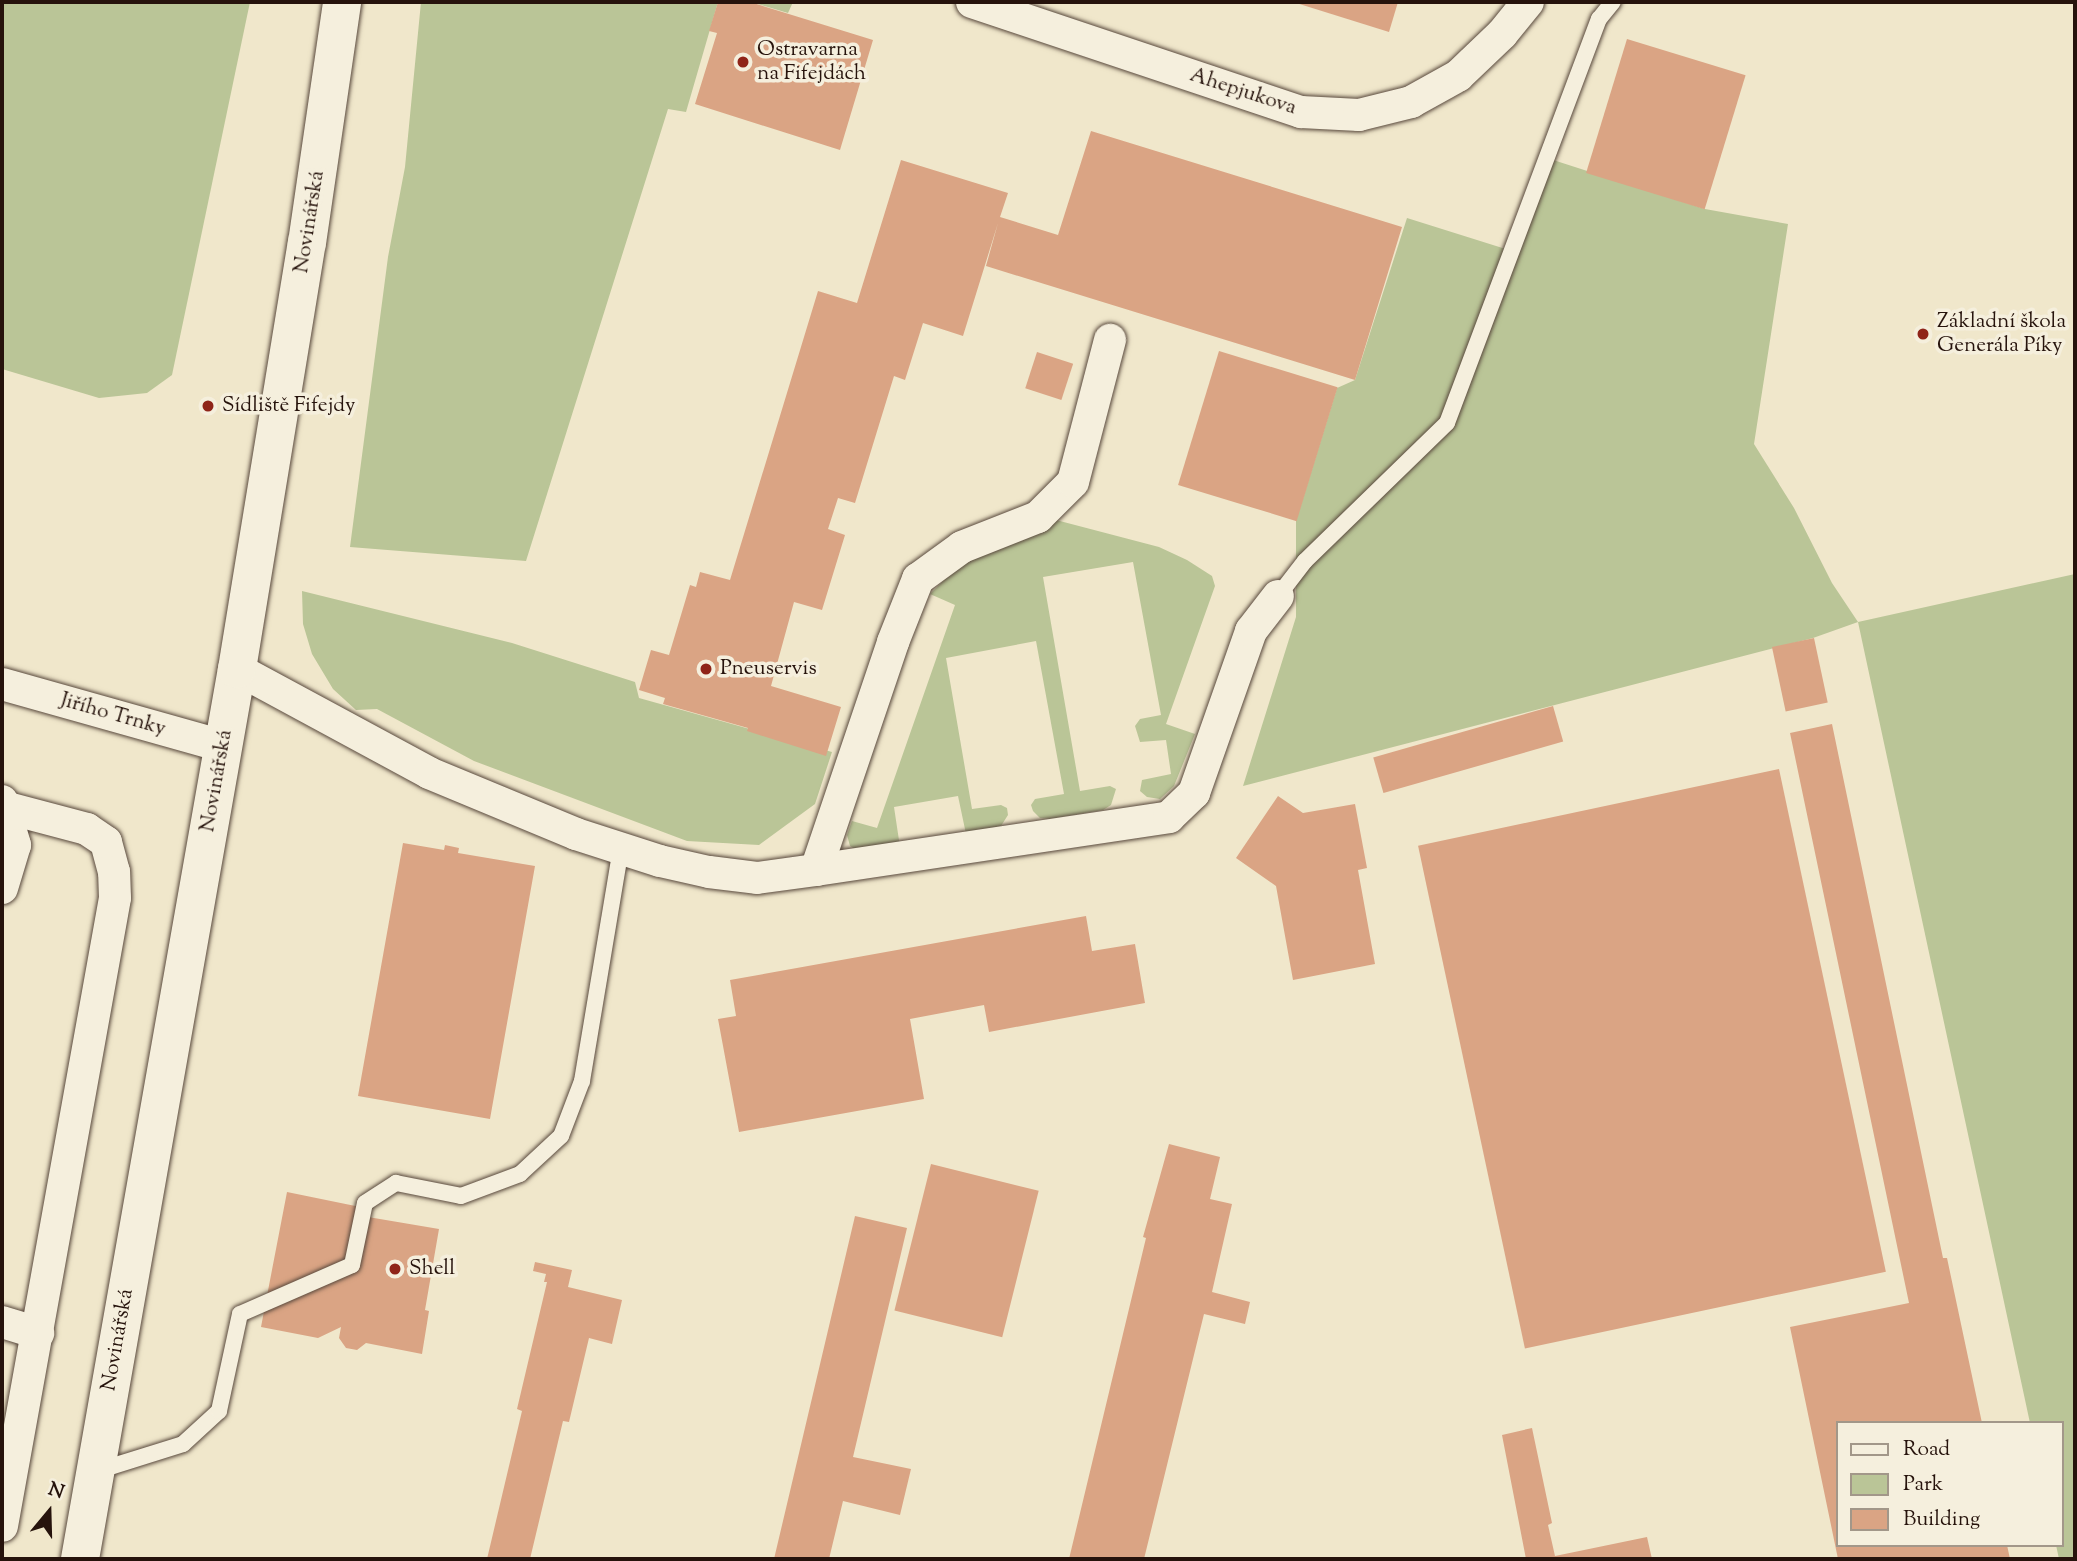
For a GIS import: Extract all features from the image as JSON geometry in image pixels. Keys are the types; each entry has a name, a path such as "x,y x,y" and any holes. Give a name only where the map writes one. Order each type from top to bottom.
{"street":[{"name":"Novinářská","path":"80,1559 237,669 309,230 342,2"},
{"name":"Ahepjukova","path":"972,2 1301,112 1359,115 1411,102 1458,76 1502,34 1528,2"},
{"path":"816,870 918,579 962,547 1038,517 1073,482 1110,340"},
{"path":"237,669 429,772 530,817 621,849 696,869 757,878 1169,817 1194,793 1251,631 1278,596"},
{"name":"Jiřího Trnky","path":"2,684 223,746"},
{"path":"2,888 15,845 3,804"},
{"path":"2,1525 115,898 114,872 106,842 87,828 3,804"},
{"path":"2,1322 38,1333"}],"lane":[{"path":"1278,596 1305,561 1447,423 1599,19 1613,2"},
{"path":"95,1472 183,1444 219,1411 240,1314 352,1265 365,1203 396,1183 461,1196 520,1174 561,1136 582,1080 621,849"}],"green space":[{"path":"2,2 250,2 172,375 147,393 99,398 2,369"},
{"path":"421,2 718,2 686,112 668,109 526,561 350,547 388,257 405,167"},
{"path":"751,2 793,2 788,13"},
{"path":"1547,158 1705,209 1788,224 1754,444 1794,508 1832,583 1858,622 1813,638 1243,786 1296,617 1296,521 1337,388 1355,380 1407,218 1512,251"},
{"path":"1056,520 1159,547 1212,576 1215,586 1166,724 1195,734 1174,786 1160,799 1147,797 1140,791 1142,780 1171,774 1166,740 1140,742 1135,726 1140,719 1161,715 1133,562 1043,577 1080,791 1110,786 1116,789 1111,805 1103,810 1050,819 1040,818 1033,811 1031,805 1035,799 1064,794 1036,641 946,658 972,809 1001,805 1007,808 1008,815 1001,826 966,834 958,796 894,807 900,847 858,851 850,846 847,835 852,821 877,828 955,605 930,594 960,564"},
{"path":"2075,574 2075,1559 2059,1559 2056,1547 2063,1547 2063,1421 2030,1421 1858,622"},
{"path":"302,591 512,643 635,682 639,698 832,752 815,804 759,845 687,841 474,761 377,709 356,710 333,689 312,654 303,624"}],"building":[{"path":"718,2 750,2 873,40 840,150 695,104 717,33 709,31"},
{"path":"1293,2 1398,2 1389,32"},
{"path":"1627,39 1746,75 1705,209 1586,173"},
{"path":"1091,131 1402,227 1355,380 986,266 998,223 963,336 923,323 905,380 894,376 855,503 838,498 828,529 845,535 822,610 794,602 771,686 841,707 826,756 747,731 748,728 663,704 665,698 639,690 651,650 669,655 690,585 696,587 700,572 730,580 818,291 857,303 901,160 1008,193 1000,217 1058,235"},
{"path":"1219,351 1338,387 1297,521 1178,485"},
{"path":"1037,352 1073,364 1061,400 1025,388"},
{"path":"1814,638 1828,703 1786,711 1772,647"},
{"path":"1553,706 1563,742 1383,793 1373,758"},
{"path":"1832,724 1943,1258 1947,1258 1982,1421 1836,1421 1836,1547 2007,1547 2010,1559 1838,1559 1790,1327 1909,1303 1790,733"},
{"path":"1779,769 1886,1272 1525,1348 1418,846"},
{"path":"1278,796 1303,813 1355,804 1367,868 1358,870 1375,964 1293,980 1276,886 1236,858"},
{"path":"403,843 444,850 445,845 459,848 458,853 535,866 490,1119 358,1096"},
{"path":"1086,916 1092,951 1135,944 1145,1003 989,1032 984,1005 910,1019 924,1099 739,1132 718,1019 736,1016 730,980"},
{"path":"1169,1144 1220,1157 1210,1199 1232,1204 1212,1292 1250,1302 1245,1324 1204,1314 1144,1559 1069,1559 1146,1238 1143,1237"},
{"path":"931,1164 1039,1191 1002,1337 894,1311"},
{"path":"287,1192 370,1209 368,1217 439,1229 425,1310 429,1311 422,1354 366,1343 357,1350 346,1348 339,1338 341,1327 318,1338 261,1327"},
{"path":"855,1216 907,1228 853,1457 911,1469 900,1515 843,1501 829,1559 774,1559"},
{"path":"535,1262 572,1270 568,1287 622,1300 612,1344 589,1338 569,1422 563,1421 530,1559 487,1559 522,1411 517,1409 547,1282 544,1282 546,1274 533,1271"},
{"path":"1532,1428 1552,1523 1548,1525 1555,1556 1647,1537 1652,1559 1526,1559 1502,1435"}],"place":[{"name":"Ostravarna na Fifejdách","path":"743,62"},
{"name":"Základní škola Generála Píky","path":"1923,334"},
{"name":"Sídliště Fifejdy","path":"208,406"},
{"name":"Pneuservis","path":"706,669"},
{"name":"Shell","path":"395,1269"}]}
